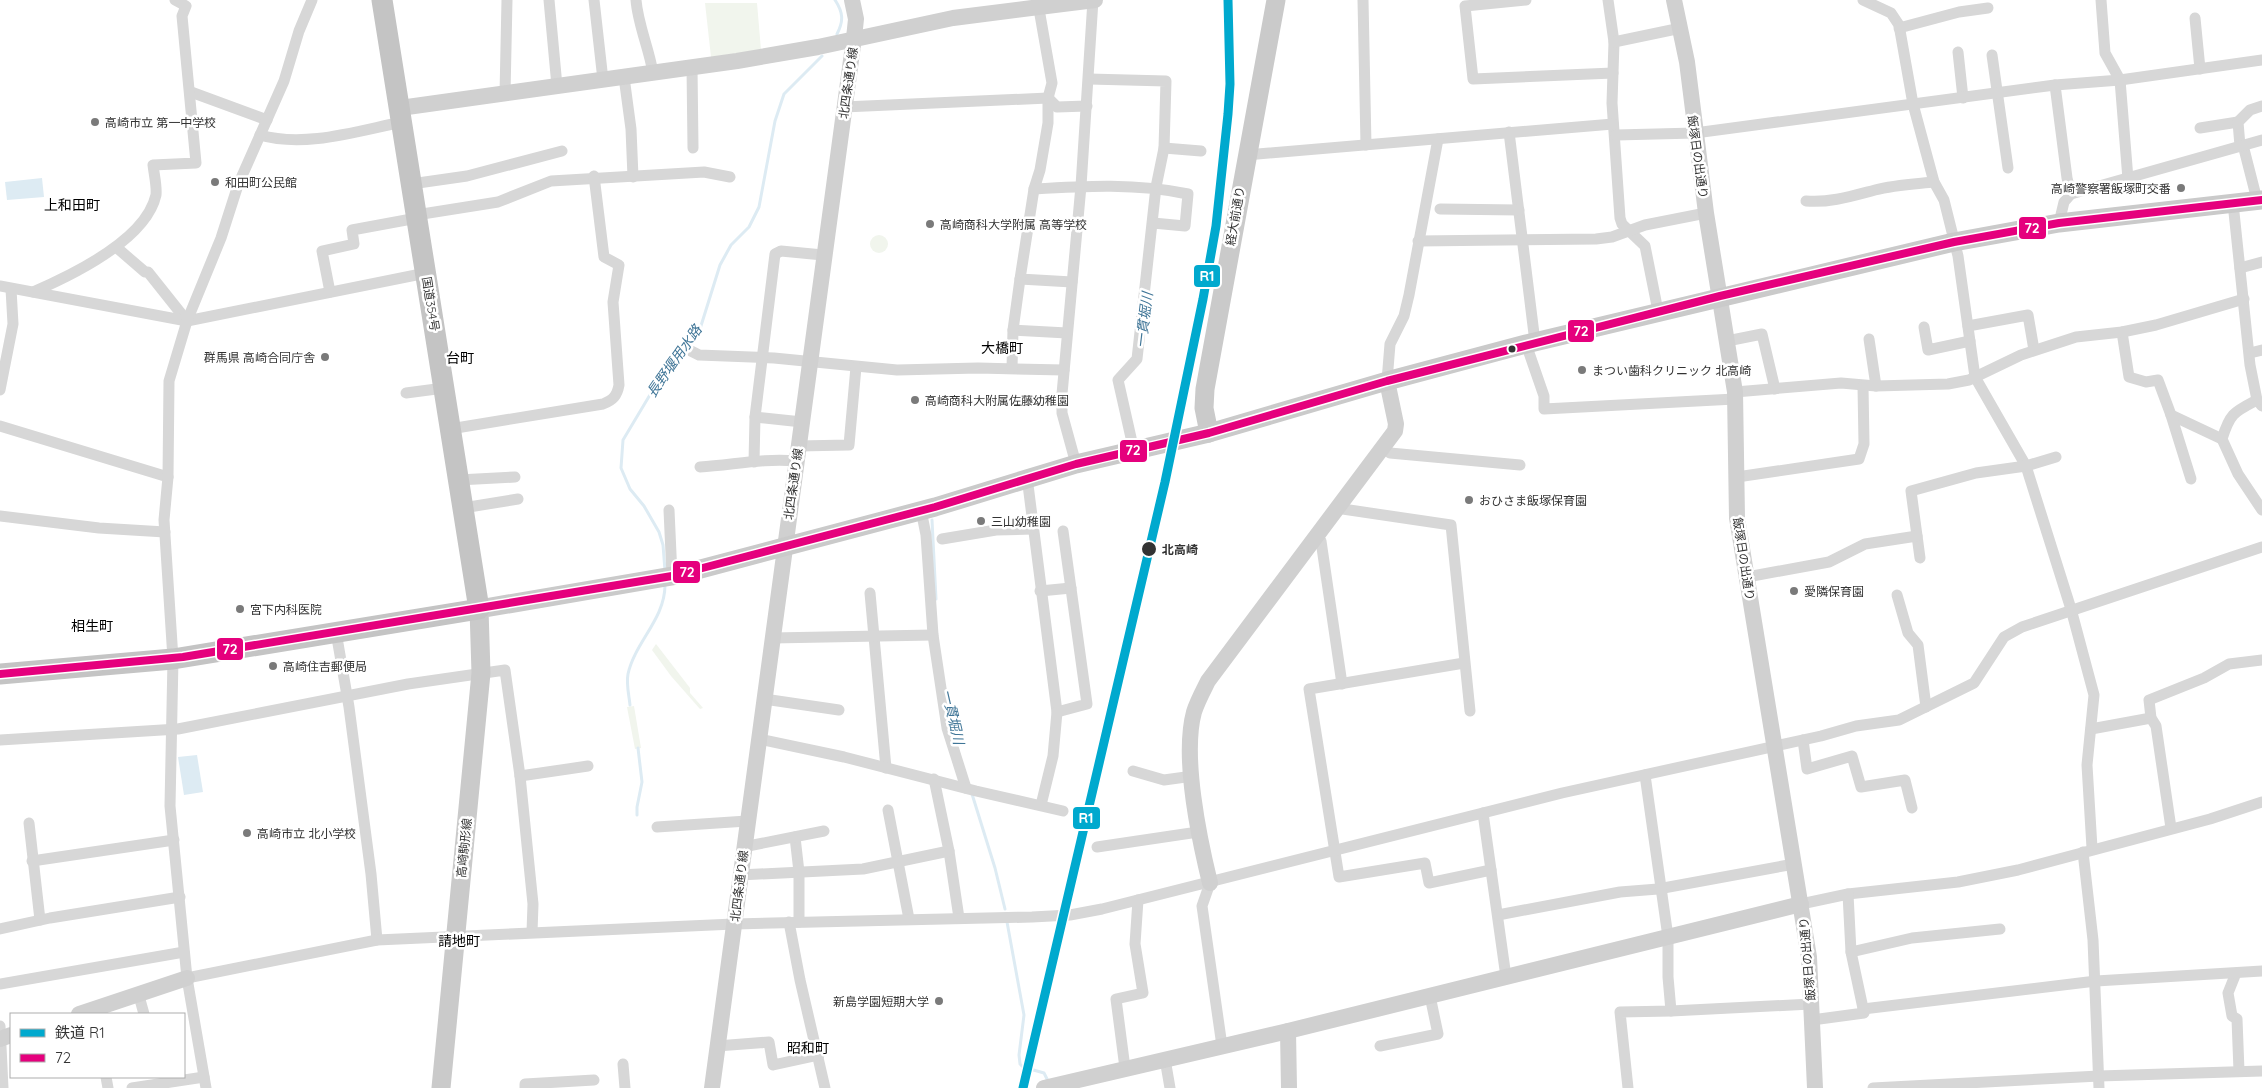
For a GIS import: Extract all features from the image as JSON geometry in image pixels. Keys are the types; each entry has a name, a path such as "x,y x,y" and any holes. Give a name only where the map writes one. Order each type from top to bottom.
{"highway":[{"name":"国道354号","path":"382,0 479,608"},
{"path":"0,674 173,659 479,608"}],"main road":[{"name":"経大前通り","path":"1209,433 1204,408 1205,388 1246,155 1276,0"},
{"path":"479,608 667,577 921,510 1076,464 1209,433 1387,381 1531,343 1720,296 1954,242 2059,223 2259,200"},
{"name":"高崎駒形線","path":"440,1088 481,673 479,608"}],"street":[{"path":"33,292 83,269 116,247 138,225 156,195 153,165 196,164 191,92 182,16 186,6 175,0"},
{"path":"132,1088 156,1083 205,1082 187,978 170,806 173,659 165,532 168,477 169,381 187,321 221,238 238,185 289,70 299,31 312,0"},
{"path":"505,94 508,0"},
{"path":"549,0 557,86"},
{"path":"594,0 603,80"},
{"path":"636,0 638,20 649,51 653,73"},
{"name":"北四条通り線","path":"712,1088 739,875 854,38 856,19 852,0"},
{"path":"260,134 282,140 309,138 401,115 505,94 653,73 832,44 953,18 1039,9 1094,0 1062,413 1076,464"},
{"path":"1363,0 1366,145"},
{"path":"1526,0 1465,6 1473,79 1613,73"},
{"path":"1608,0 1614,42 1614,129 1620,218 1622,224 1645,246 1658,311"},
{"name":"飯塚日の出通り","path":"1674,0 1680,28 1706,213 1735,396 1737,518 1802,904 1809,957 1815,1088"},
{"path":"1863,0 1891,13 1899,28 1913,104 1934,182 1944,200 1958,256 1976,377 2026,466 2094,695 2087,766 2088,850 2096,981 2099,1088"},
{"path":"2101,0 2105,53 2120,80 2128,179"},
{"path":"1899,28 1959,12 1988,8"},
{"path":"1012,368 1013,330 1020,279 1034,188 1040,170 1048,123 1048,98 1052,83 1039,9"},
{"path":"2195,18 2200,69"},
{"path":"1614,42 1680,28"},
{"path":"1958,52 1963,98"},
{"path":"1992,54 2008,168"},
{"path":"1246,155 1509,132 1614,129 1695,133 2055,85 2120,80 2262,60"},
{"path":"692,67 693,148"},
{"path":"624,77 631,129 633,178"},
{"path":"1089,79 1166,81 1164,148 1156,187 1137,360 1118,380 1134,451"},
{"path":"2055,85 2067,178 2071,194"},
{"path":"191,92 267,120"},
{"path":"844,107 1048,98 1057,107 1087,106"},
{"path":"2200,128 2238,122 2250,110 2262,106"},
{"path":"2238,122 2241,146 2259,200"},
{"path":"1509,132 1519,210 1531,343 1544,396 1544,409 1735,396 1775,389 1841,383 1863,386 1948,384 1976,377 2034,350 2076,337 2122,332 2206,312 2244,299"},
{"path":"1222,1046 1202,906 1210,883 1198,832 1193,776 1194,712 1206,686 1336,508 1395,431 1396,424 1387,381 1390,344 1404,316 1438,139"},
{"path":"2059,223 2064,202 2071,194 2262,140"},
{"path":"1164,148 1201,150"},
{"path":"411,184 466,176 562,151"},
{"path":"330,292 322,251 354,244 352,230 417,216 498,202 551,180 594,176 633,178 704,172 730,176"},
{"path":"450,429 603,404 611,401 617,394 620,385 613,302 619,265 604,257 594,176"},
{"path":"1806,201 1819,202 1863,195 1875,190 1934,182"},
{"path":"1034,188 1081,186 1156,187 1188,194 1185,226 1153,223"},
{"path":"2222,439 2228,420 2235,411 2260,403 2250,353 2232,203"},
{"path":"1440,209 1519,210"},
{"path":"1418,241 1596,239 1612,237 1645,225 1706,213"},
{"path":"116,247 145,272 148,272 187,321"},
{"path":"754,462 755,418 764,358 775,254 781,251 823,255"},
{"path":"2240,268 2262,262"},
{"path":"0,390 13,324 6,288 187,321 426,273"},
{"path":"1020,279 1072,282"},
{"path":"1968,326 2028,315 2034,350"},
{"path":"1924,327 1928,350 1970,341"},
{"path":"1013,330 1067,333"},
{"path":"2122,332 2130,377 2146,382 2158,380 2191,479"},
{"path":"1727,341 1762,334 1775,389"},
{"path":"1869,339 1876,386"},
{"path":"2250,353 2262,350"},
{"path":"691,351 699,355 764,358 901,370 1012,368 1064,370"},
{"path":"700,467 754,462 849,446 856,367"},
{"path":"1737,477 1859,459 1864,444 1863,386"},
{"path":"406,393 444,388"},
{"path":"2171,416 2222,439 2238,474 2260,504"},
{"path":"755,418 802,422"},
{"path":"0,426 168,477"},
{"path":"1384,447 1390,453 1520,465"},
{"path":"1920,558 1911,491 1976,473 2026,466 2056,457"},
{"path":"458,480 515,477"},
{"path":"1027,478 1057,712 1053,756 1041,805"},
{"path":"463,508 518,500"},
{"path":"1336,508 1451,524 1470,711"},
{"path":"667,577 669,510"},
{"path":"921,510 926,535 933,635 947,728 970,790"},
{"path":"0,516 99,528 165,532"},
{"path":"942,539 996,530 1033,529"},
{"path":"1057,712 1087,704 1063,531"},
{"path":"1747,577 1829,562 1865,544 1917,536"},
{"path":"1316,537 1321,541 1342,684"},
{"path":"88,1013 187,978 377,940 734,924 1070,915 1210,883 1483,812 1803,740 1856,726 1899,720 1974,683 2004,638 2022,627 2070,609 2262,547"},
{"path":"1040,591 1071,588"},
{"path":"870,593 886,768"},
{"path":"1897,595 1908,633 1918,645 1926,707"},
{"path":"336,632 371,874 377,940"},
{"path":"772,638 874,638 933,635"},
{"path":"2171,828 2156,726 2151,718 2149,700 2204,678 2229,664 2262,660"},
{"path":"1464,663 1309,689 1339,876 1425,863 1429,883 1491,870"},
{"path":"0,740 172,730 346,698 399,686 504,670 520,776 533,904 532,932"},
{"path":"764,699 839,710"},
{"path":"2091,728 2151,718"},
{"path":"759,740 934,779 970,790 1063,811"},
{"path":"1803,740 1808,769 1852,756 1861,787 1905,780 1912,808"},
{"path":"520,776 588,766"},
{"path":"1133,771 1164,780 1193,776"},
{"path":"1645,775 1668,937 1668,977 1671,1011"},
{"path":"934,779 949,851 959,918"},
{"path":"1054,1087 1093,1082 1125,1068 1288,1031 1802,904 1848,894 1958,882 2018,870 2210,819 2262,802"},
{"path":"888,810 909,919"},
{"path":"1483,812 1506,977"},
{"path":"657,827 747,820"},
{"path":"28,824 40,920"},
{"path":"743,848 824,831"},
{"path":"1097,847 1198,832"},
{"path":"795,837 799,872 794,922 800,980 825,1088"},
{"path":"32,861 174,840"},
{"path":"739,875 863,869 949,851"},
{"path":"1498,915 1620,892 1661,889 1794,864"},
{"path":"1812,1020 1864,1013 1851,952 1848,894"},
{"path":"0,929 40,920 180,897"},
{"path":"1125,1068 1116,999 1143,993 1135,944 1138,900"},
{"path":"1851,952 1912,938 2000,928"},
{"path":"0,984 184,952"},
{"path":"1863,1009 2096,981 2262,971"},
{"path":"2236,973 2228,993 2232,1016 2236,1019 2240,1072"},
{"path":"140,996 144,1013"},
{"path":"1380,1046 1438,1034 1430,996"},
{"path":"1628,1088 1620,1012 1811,1004"},
{"path":"1288,1031 1289,1088"},
{"path":"3,1034 0,1062 3,1088"},
{"path":"717,1046 769,1042 772,1065 818,1055"},
{"path":"1165,1059 1170,1088"},
{"path":"623,1064 625,1088"},
{"path":"1872,1088 2099,1076 2262,1071"},
{"path":"525,1088 525,1084 562,1077 594,1080"}],"shaded area":[{"path":"705,3 757,3 761,50 711,57"},
{"path":"42,178 44,197 7,200 5,182"},
{"path":"875,235 883,235 888,240 886,251 875,253 870,248 870,240"},
{"path":"656,644 690,688 690,693 703,708 700,709 671,676 652,650"},
{"path":"634,706 641,748 635,749 627,707"},
{"path":"197,755 203,792 184,795 178,757"}],"waterway":[{"name":"長野堰用水路","path":"835,0 842,17 837,34"},
{"name":"長野堰用水路","path":"665,571 663,545 659,532 644,506 630,489 621,468 623,440 666,368 700,329 720,265 731,245 749,227 759,207 775,121 784,94 822,56"},
{"name":"一貫堀川","path":"932,520 936,599"},
{"name":"長野堰用水路","path":"630,705 627,686 628,674 637,651 660,609 665,585"},
{"name":"一貫堀川","path":"951,717 957,742"},
{"name":"長野堰用水路","path":"637,815 642,782 638,748"},
{"name":"一貫堀川","path":"972,794 995,868 1005,909"},
{"name":"一貫堀川","path":"1007,922 1024,1015 1019,1055 1020,1064 1023,1067 1044,1073 1049,1083"}],"rail line":[{"name":"R1","path":"1023,1088 1165,482 1203,299 1216,226 1228,114 1230,84 1228,0"}],"transit line":[{"name":"72","path":"0,674 183,657 672,576 935,507 1076,464 1209,433 1387,381 1720,296 1954,242 2059,223 2262,200"}],"place":[{"name":"高崎市立 第一中学校","path":"95,122"},
{"name":"和田町公民館","path":"215,182"},
{"name":"高崎警察署飯塚町交番","path":"2181,188"},
{"name":"高崎商科大学附属 高等学校","path":"930,224"},
{"name":"群馬県 高崎合同庁舎","path":"325,357"},
{"name":"まつい歯科クリニック 北高崎","path":"1582,370"},
{"name":"高崎商科大附属佐藤幼稚園","path":"915,400"},
{"name":"おひさま飯塚保育園","path":"1469,500"},
{"name":"三山幼稚園","path":"981,521"},
{"name":"北高崎","path":"1149,549"},
{"name":"愛隣保育園","path":"1794,591"},
{"name":"宮下内科医院","path":"240,609"},
{"name":"高崎住吉郵便局","path":"273,666"},
{"name":"高崎市立 北小学校","path":"247,833"},
{"name":"新島学園短期大学","path":"939,1001"}],"district":[{"name":"上和田町","path":"72,205"},
{"name":"大橋町","path":"1002,348"},
{"name":"台町","path":"460,358"},
{"name":"相生町","path":"92,626"},
{"name":"請地町","path":"459,941"},
{"name":"昭和町","path":"808,1048"}]}
